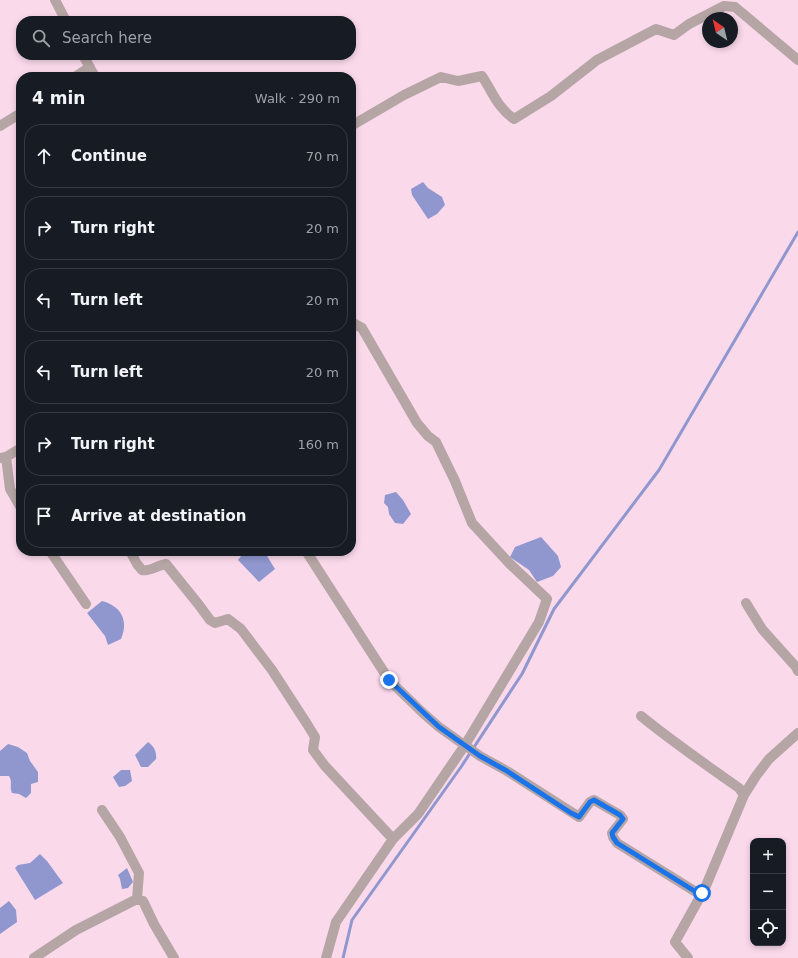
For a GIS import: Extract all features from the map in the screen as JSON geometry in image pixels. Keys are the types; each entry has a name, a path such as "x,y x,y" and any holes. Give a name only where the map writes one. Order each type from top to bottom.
{"street":[{"path":"55,0 63,16"},
{"path":"356,123 404,95 441,77 458,81 482,76 490,87 496,102 514,119 551,96 597,60 656,29 674,35 689,24 724,6 735,7 798,60"},
{"path":"86,60 92,72"},
{"path":"82,72 90,67"},
{"path":"0,126 16,116"},
{"path":"326,958 336,922 393,839 418,814 469,748 539,622 547,599 510,564 472,524 455,481 436,442 428,436 417,423 362,328 356,325"},
{"path":"16,451 3,458 10,489 16,499"},
{"path":"53,556 86,604"},
{"path":"133,556 142,570 148,571 160,564 166,564 200,605 210,620 216,623 228,619 241,629 272,670 315,736 313,750 325,766 393,839"},
{"path":"309,556 389,680 439,727 469,748 579,817 590,802 594,800 620,815 623,819 612,833 617,843 696,892 702,893"},
{"path":"746,603 762,629 798,671"},
{"path":"641,716 672,741 739,788 744,795"},
{"path":"688,958 675,942 702,893 744,795 756,776 770,759 798,733"},
{"path":"102,810 120,837 139,873 137,899"},
{"path":"34,958 76,930 137,899 143,901 154,924 174,958"}],"water":[{"path":"423,182 428,188 442,197 445,205 437,214 428,219 412,195 411,189"},
{"path":"396,492 403,500 411,514 403,524 395,523 389,514 388,507 384,503 385,495"},
{"path":"541,537 558,556 561,567 553,576 537,582 529,570 510,557 515,547"},
{"path":"241,556 267,556 275,569 259,582 238,560"},
{"path":"102,601 114,606 122,615 124,620 121,639 108,645 105,636 87,613"},
{"path":"148,742 155,749 156,759 148,767 141,767 135,755"},
{"path":"8,744 18,747 27,753 30,761 38,772 38,782 31,784 31,793 26,798 19,794 12,793 9,776 0,776 0,751"},
{"path":"121,770 130,770 132,781 125,786 119,787 113,777"},
{"path":"40,854 63,883 35,900 15,868 18,865 30,863"},
{"path":"127,868 133,882 128,888 122,889 118,875"},
{"path":"9,901 16,910 17,922 0,934 0,908"}],"waterway":[{"path":"343,958 352,920 461,767 522,674 554,609 659,470 798,232"}],"route":[{"path":"389,680 439,727 480,756 507,771 571,813 579,817 586,806 594,800 620,815 623,819 612,833 617,843 696,892 702,893"}]}
